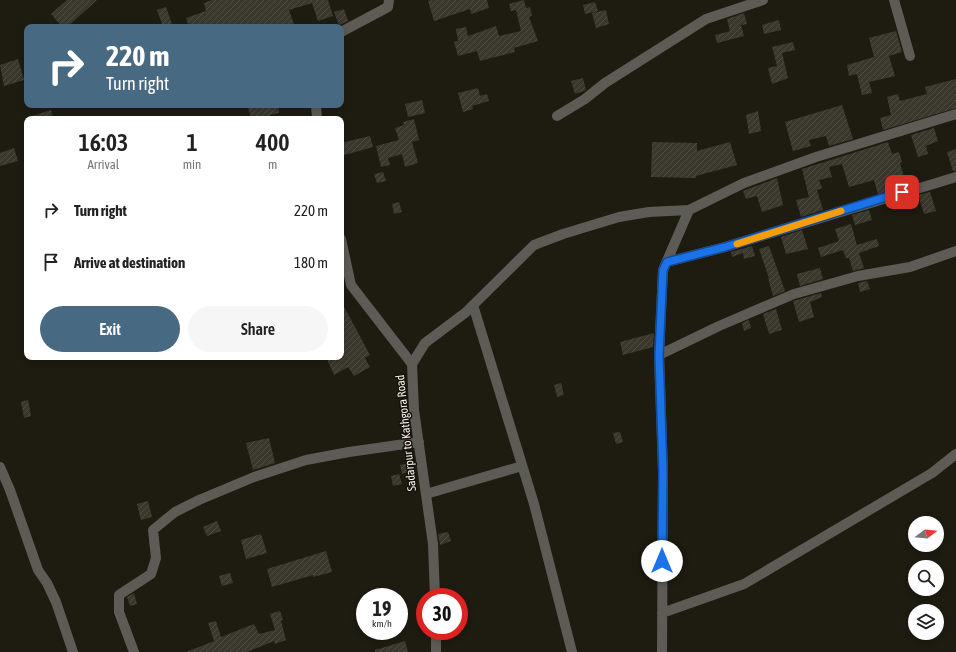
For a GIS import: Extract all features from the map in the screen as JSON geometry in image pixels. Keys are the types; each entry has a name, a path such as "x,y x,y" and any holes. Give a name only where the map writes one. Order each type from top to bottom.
{"street":[{"path":"344,30 388,7 389,0"},
{"path":"557,116 585,99 604,83 706,19 763,0"},
{"path":"894,0 910,56"},
{"path":"412,364 425,343 473,305 534,246 563,234 619,218 649,212 690,210 744,183 816,156 956,114"},
{"path":"667,262 725,247 956,177"},
{"path":"662,652 663,471 659,355 663,270 690,210"},
{"path":"659,355 719,326 794,294 858,276 910,267 956,251"},
{"name":"Sadarpur to Kathgora Road","path":"344,253 351,285 412,364 414,410 433,544 435,588"},
{"path":"473,305 534,504 572,652"},
{"path":"134,652 119,612 119,595 151,574 156,558 154,530 175,512 254,477 306,460 419,442"},
{"path":"662,613 744,584 932,473 956,454"},
{"path":"426,494 522,466"},
{"path":"0,467 10,490 38,570 47,583 56,602 73,652"},
{"path":"436,640 436,652"}],"building":[{"path":"67,0 97,0 70,24 59,24 51,14"},
{"path":"212,0 328,0 333,16 318,21 312,3 289,10 294,24 188,24 186,18 206,11 204,3"},
{"path":"487,0 489,8 471,14 470,9 434,21 428,1"},
{"path":"524,0 526,8 530,7 532,16 529,17 538,41 514,48 515,52 480,61 477,51 458,56 454,42 458,41 456,29 466,27 468,36 496,26 499,36 521,31 516,10 511,11 509,4"},
{"path":"595,2 598,11 585,14 583,5"},
{"path":"166,7 172,24 162,24 157,10"},
{"path":"344,9 348,21 339,24 334,12"},
{"path":"606,10 609,24 596,28 592,13"},
{"path":"744,13 747,24 741,25 744,36 717,43 715,35 730,31 727,19"},
{"path":"779,20 781,30 764,34 762,25"},
{"path":"896,31 902,52 889,56 895,76 869,82 872,93 862,95 857,74 849,76 847,65 874,57 869,38"},
{"path":"793,42 795,50 782,53 788,78 772,84 768,68 777,66 772,47"},
{"path":"18,59 24,80 4,86 0,65"},
{"path":"583,78 586,90 575,94 571,81"},
{"path":"956,79 956,108 883,130 880,118 891,115 887,97 898,94 900,101 927,94 925,87"},
{"path":"478,88 480,96 487,94 489,101 472,106 473,109 463,112 458,93"},
{"path":"422,100 425,113 408,117 405,104"},
{"path":"842,105 853,139 829,146 826,136 809,140 811,146 793,151 785,122"},
{"path":"248,108 278,108 279,113 270,116 250,116"},
{"path":"51,110 52,116 32,116"},
{"path":"758,111 761,131 749,134 746,115"},
{"path":"414,119 419,140 412,142 418,163 405,167 402,154 388,158 390,165 381,167 376,146 399,140 395,128 404,125 403,122"},
{"path":"934,128 938,141 926,146 928,154 918,157 911,135"},
{"path":"370,136 373,147 344,155 344,142"},
{"path":"652,142 697,143 697,151 730,142 737,165 696,176 696,178 651,177"},
{"path":"888,142 892,154 899,152 902,162 900,163 905,181 888,186 889,190 878,194 874,180 849,187 842,164 829,167 832,177 819,180 822,188 817,190 823,210 801,217 796,200 809,197 802,169"},
{"path":"14,148 18,161 0,166 0,153"},
{"path":"956,149 956,171 953,171 947,152"},
{"path":"383,172 386,181 377,183 374,174"},
{"path":"777,178 783,205 762,212 757,196 746,199 743,191"},
{"path":"930,192 936,211 924,214 918,195"},
{"path":"399,202 402,212 394,214 392,204"},
{"path":"869,210 872,220 855,225 852,215"},
{"path":"851,224 857,245 877,239 879,246 859,253 864,268 853,271 849,258 846,258 843,250 821,257 818,248 839,241 835,229"},
{"path":"802,230 808,249 786,254 781,237"},
{"path":"752,246 755,256 744,259 743,253 732,257 731,252"},
{"path":"769,246 785,291 773,296 769,278 759,249"},
{"path":"820,268 823,279 800,286 797,274"},
{"path":"867,281 870,289 860,292 858,283"},
{"path":"821,293 822,297 810,302 814,317 799,322 793,301"},
{"path":"344,307 370,355 365,358 370,367 354,376 348,367 334,375 327,360 344,360"},
{"path":"776,309 782,330 769,334 763,314"},
{"path":"749,320 751,328 744,331 742,323"},
{"path":"654,333 653,347 623,355 620,342"},
{"path":"561,383 564,395 557,397 554,385"},
{"path":"28,400 31,416 24,418 21,402"},
{"path":"620,432 623,442 616,444 613,433"},
{"path":"269,438 275,463 253,470 246,443"},
{"path":"408,463 411,471 402,474 400,465"},
{"path":"399,474 402,484 393,486 391,476"},
{"path":"148,501 152,517 141,520 137,504"},
{"path":"217,521 221,531 207,536 203,527"},
{"path":"448,532 451,541 440,545 438,534"},
{"path":"261,534 267,553 246,559 241,540"},
{"path":"326,551 332,572 313,577 313,575 272,587 267,569"},
{"path":"230,573 233,583 222,586 219,576"},
{"path":"134,593 137,604 130,606 127,597"},
{"path":"280,611 286,640 275,644 274,641 247,652 186,652 214,641 208,623 216,621 221,637 254,624 259,634 275,630 270,614"},
{"path":"405,641 408,652 375,652 375,650"}],"slow traffic":[{"path":"737,244 841,211"}],"route":[{"path":"662,561 663,471 659,355 663,270 667,262 725,247 902,192"}]}
